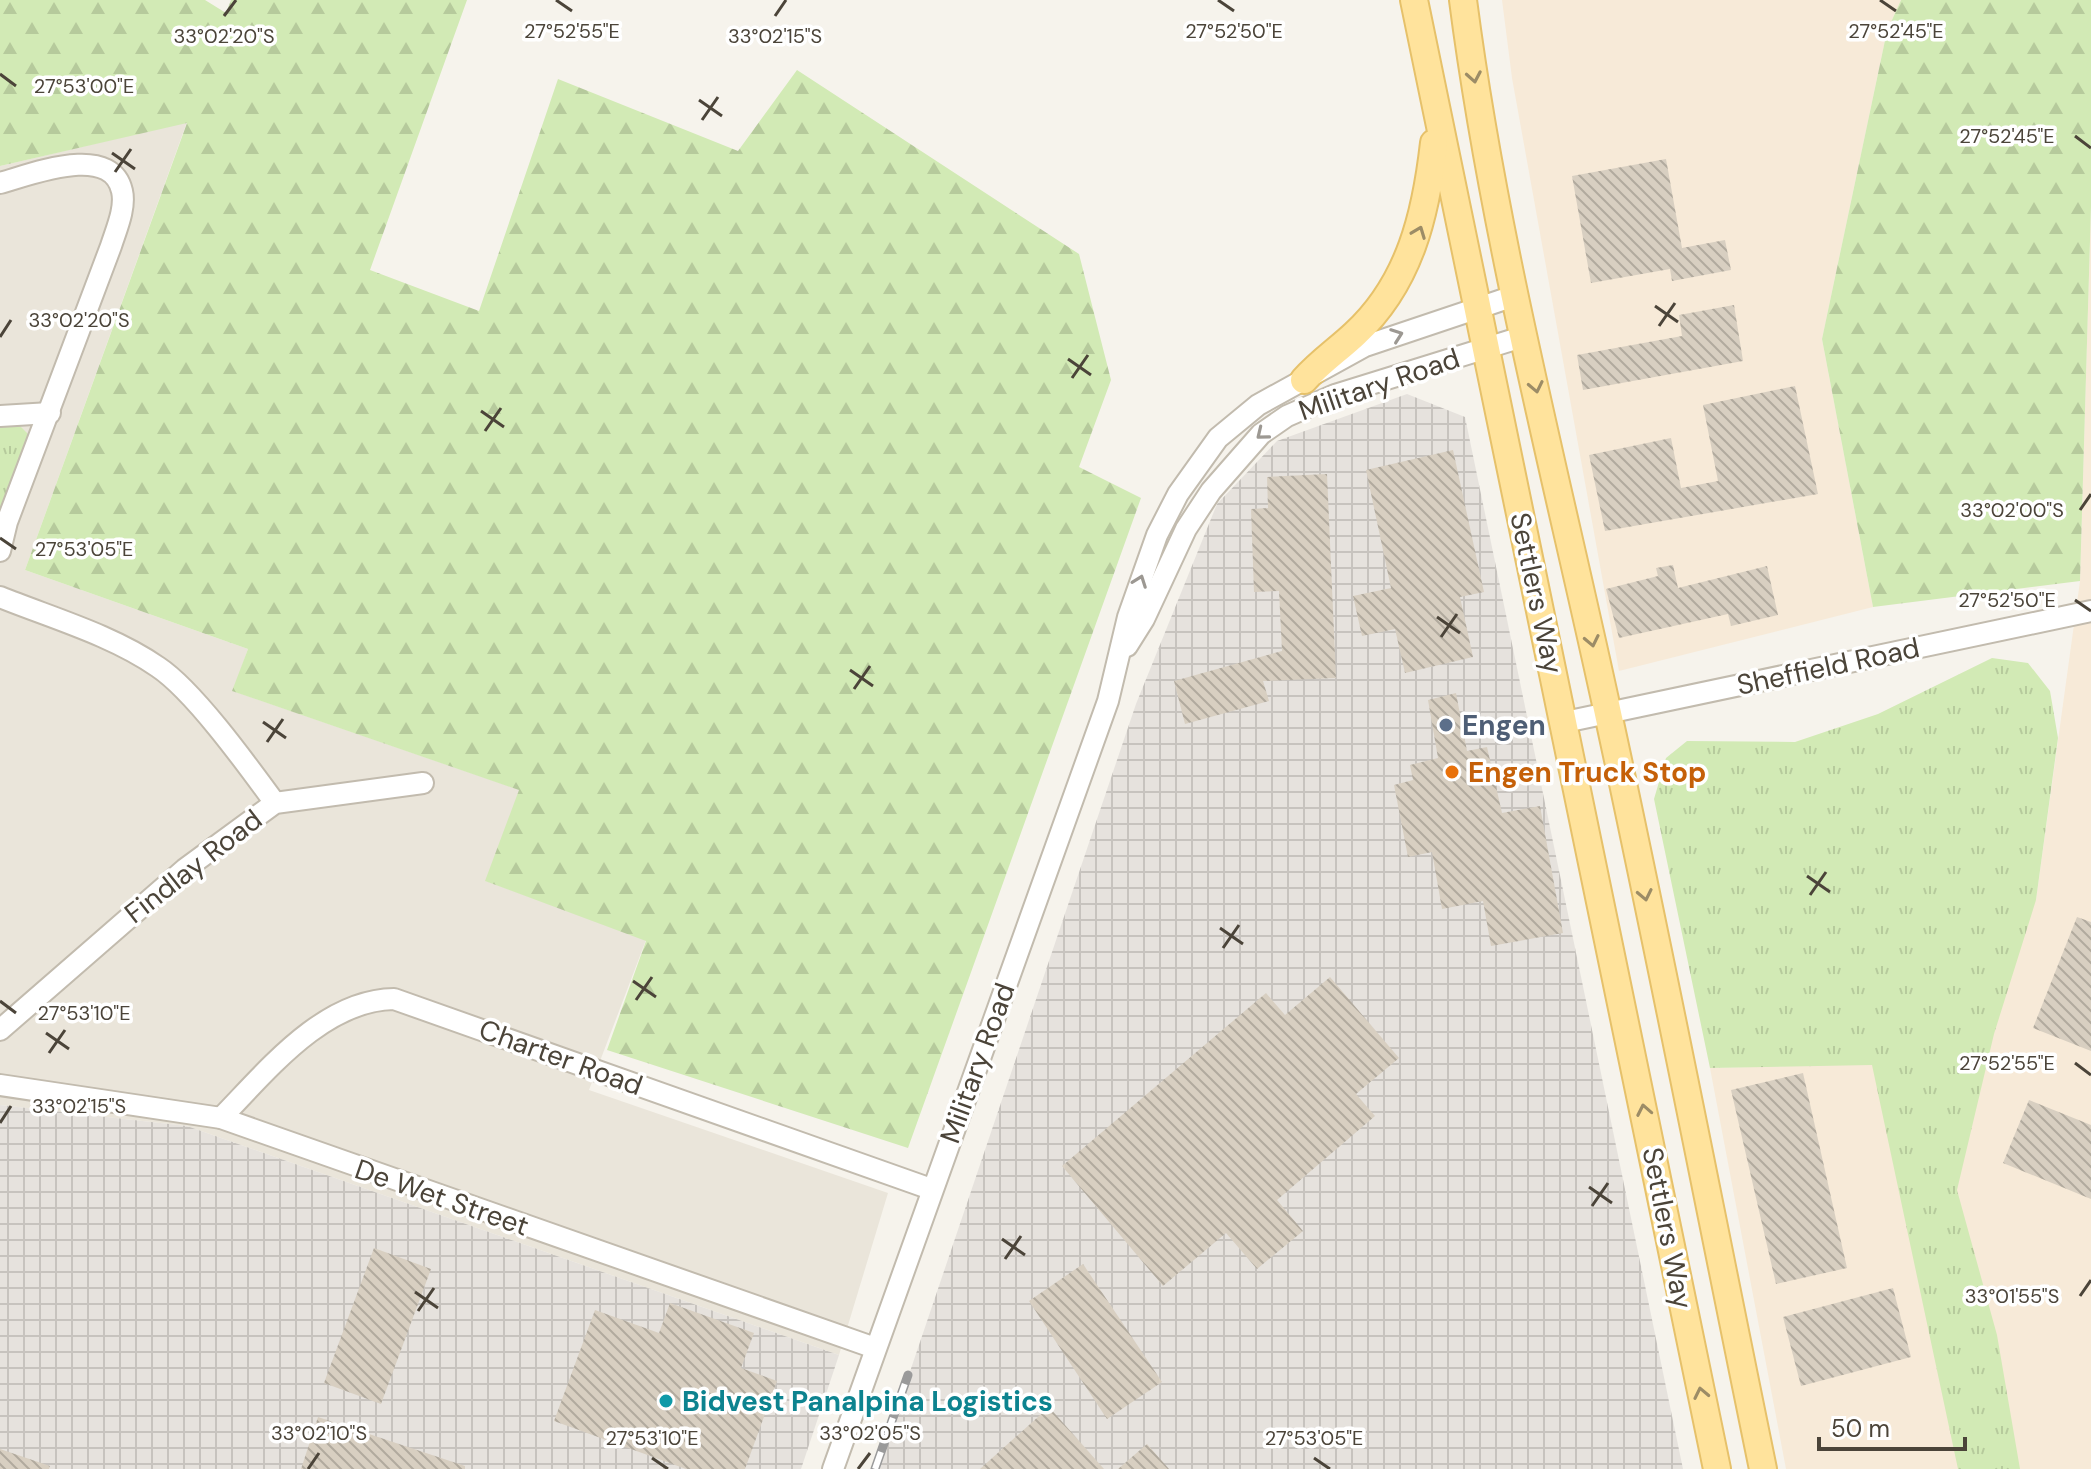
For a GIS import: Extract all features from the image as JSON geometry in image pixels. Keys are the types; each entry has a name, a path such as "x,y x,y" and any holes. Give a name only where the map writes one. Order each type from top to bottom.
{"main road":[{"name":"Settlers Way","path":"1414,0 1717,1469"},
{"name":"Settlers Way","path":"1463,0 1472,70 1525,336 1608,712 1763,1469"},
{"path":"1304,380 1356,333 1381,303 1408,259 1424,217 1437,121"}],"street":[{"path":"0,183 64,166 93,165 108,170 117,180 122,205 50,413 7,522 0,551"},
{"name":"Military Road","path":"833,1469 1108,701 1137,587 1157,535 1178,494 1218,438 1258,405 1365,346 1517,295"},
{"name":"Military Road","path":"1120,656 1144,619 1186,529 1211,491 1261,434 1287,416 1335,395 1525,336"},
{"path":"0,416 50,413"},
{"path":"0,597 102,638 162,669 249,767 275,803"},
{"name":"Sheffield Road","path":"1565,722 2091,611"},
{"name":"Findlay Road","path":"0,1030 185,869 275,803 423,783"},
{"name":"Charter Road","path":"221,1118 272,1066 340,1013 359,1003 394,999 931,1189"},
{"name":"De Wet Street","path":"0,1085 221,1118 875,1348"}],"shaded area":[{"path":"1502,0 1901,0 1887,31 1822,339 1873,607 1619,671 1512,78"},
{"path":"187,122 25,570 248,649 233,691 520,790 486,881 646,940 589,1090 888,1193 839,1355 187,1126 0,1105 0,166"},
{"path":"2091,206 2091,1469 1786,1469 1710,1068 1872,1064 2036,900 2080,581"},
{"path":"1407,394 1465,417 1683,1469 877,1469 1136,704 1217,504 1277,441"},
{"path":"0,1105 187,1126 839,1355 801,1469 0,1469"}],"green space":[{"path":"0,0 205,0 226,13 231,0 467,0 370,270 479,311 558,79 738,151 797,70 1079,254 1111,380 1079,467 1141,498 908,1148 607,1050 646,941 485,881 519,790 232,691 248,649 25,570 187,123 0,166"},
{"path":"1901,0 2091,0 2091,206 2080,581 1873,607 1822,339 1887,31"},
{"path":"0,419 19,425 29,435 0,538"},
{"path":"1992,658 2028,663 2050,691 2058,738 2036,900 1994,1034 1957,1190 1997,1335 2020,1469 1958,1469 1872,1065 1710,1068 1654,799 1666,758 1687,741 1795,742 1878,714"}],"building":[{"path":"1666,159 1682,248 1725,240 1731,270 1672,281 1670,269 1591,283 1572,176"},
{"path":"1734,305 1743,361 1583,390 1577,355 1682,336 1679,315"},
{"path":"1795,386 1818,494 1605,531 1589,455 1671,438 1681,488 1718,481 1703,405"},
{"path":"1453,450 1484,592 1460,597 1473,657 1405,673 1395,629 1362,636 1353,596 1391,588 1366,470"},
{"path":"1327,474 1336,678 1263,681 1269,701 1185,724 1174,681 1282,651 1279,591 1254,592 1251,509 1268,508 1267,477"},
{"path":"1673,565 1678,588 1767,566 1778,615 1731,626 1728,614 1619,638 1606,589 1658,576 1656,568"},
{"path":"1456,693 1467,751 1487,747 1502,813 1540,806 1563,933 1491,946 1483,901 1442,909 1432,852 1408,857 1394,785 1413,780 1410,765 1438,758 1428,700"},
{"path":"2077,917 2091,922 2091,1051 2033,1028"},
{"path":"1330,977 1399,1058 1356,1094 1375,1116 1277,1200 1303,1231 1257,1269 1226,1233 1163,1286 1062,1166 1266,993 1285,1015"},
{"path":"1803,1073 1847,1268 1776,1284 1731,1090"},
{"path":"2029,1100 2091,1125 2091,1199 2003,1163"},
{"path":"374,1248 431,1269 381,1404 324,1383"},
{"path":"1083,1264 1162,1382 1107,1419 1029,1301"},
{"path":"1893,1288 1911,1357 1801,1386 1783,1317"},
{"name":"Bidvest Panalpina Logistics","path":"670,1303 754,1333 741,1368 777,1381 745,1469 686,1469 554,1421 595,1310 659,1333"},
{"path":"1049,1407 1104,1469 980,1469"},
{"path":"318,1417 465,1466 465,1469 301,1469"},
{"path":"1147,1444 1169,1469 1118,1469"},
{"path":"0,1449 50,1466 49,1469 0,1469"}],"railway":[{"path":"875,1469 908,1375"}],"place":[{"name":"Engen","path":"1446,725"},
{"name":"Engen Truck Stop","path":"1452,772"},
{"name":"Bidvest Panalpina Logistics","path":"666,1401"}]}
